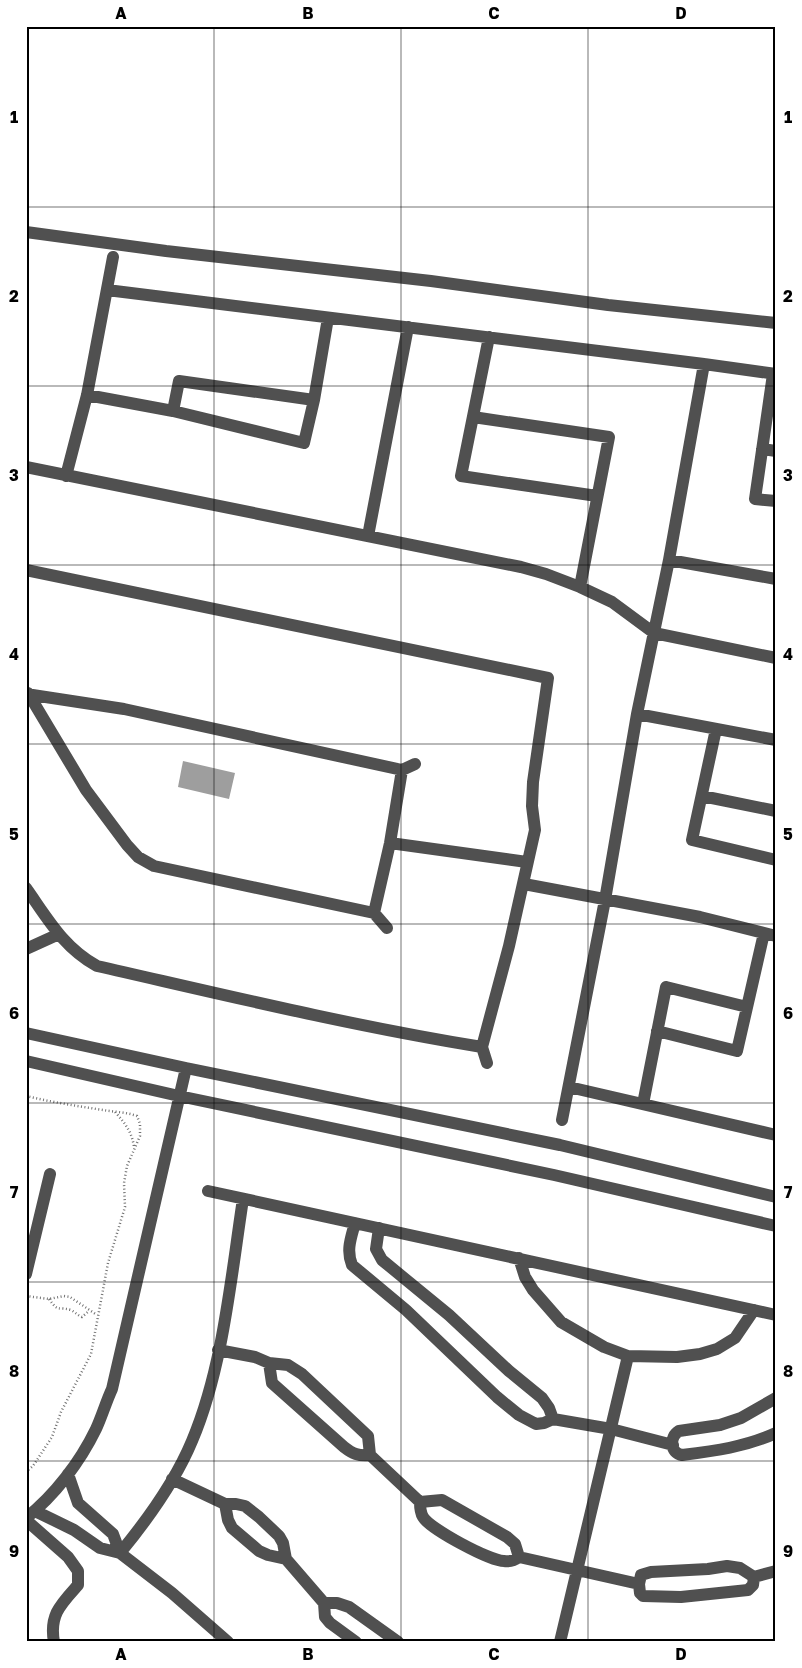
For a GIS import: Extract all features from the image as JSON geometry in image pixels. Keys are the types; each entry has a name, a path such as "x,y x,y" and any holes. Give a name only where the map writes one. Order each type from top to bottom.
{"street":[{"path":"26,232 175,252 431,281 608,305 776,323"},
{"path":"66,476 87,395 113,257"},
{"path":"107,290 774,374 756,499 776,501"},
{"path":"87,395 173,411 304,443 314,400 328,318"},
{"path":"368,536 408,327"},
{"path":"489,337 461,476 597,496"},
{"path":"562,1120 605,900 637,714 670,560 704,364"},
{"path":"173,411 179,381 314,400"},
{"path":"473,417 609,437 580,586"},
{"path":"762,449 776,451"},
{"path":"26,467 521,567 580,586 612,602 654,633 776,658"},
{"path":"670,560 776,579"},
{"path":"26,570 548,678 533,782 532,806 535,830 509,946 482,1047 487,1063"},
{"path":"27,694 124,709 402,770 415,764"},
{"path":"27,694 86,790 138,858 154,866 374,913 387,928"},
{"path":"637,714 776,740"},
{"path":"716,729 692,840 776,860"},
{"path":"374,913 390,843 402,770"},
{"path":"702,796 776,811"},
{"path":"390,843 527,862"},
{"path":"524,884 700,917 770,935 747,1007 737,1051 657,1031"},
{"path":"27,891 58,934 82,957 97,966 297,1012 412,1036 482,1047"},
{"path":"26,949 58,934"},
{"path":"642,1104 666,987 747,1007"},
{"path":"26,1033 560,1145 776,1197"},
{"path":"26,1061 180,1096 554,1175 776,1226"},
{"path":"29,1516 68,1474 96,1429 112,1389 186,1068"},
{"path":"569,1087 776,1135"},
{"path":"26,1274 50,1174"},
{"path":"208,1191 776,1316"},
{"path":"120,1553 159,1502 192,1441 206,1400 218,1350 243,1198"},
{"path":"355,1223 348,1248 348,1256 352,1265 406,1310 497,1397 520,1415 536,1424 553,1419 611,1429 673,1445"},
{"path":"379,1228 376,1249 382,1260 449,1315 509,1371 542,1398 549,1408 553,1419"},
{"path":"519,1258 525,1277 533,1290 561,1322 604,1347 628,1356 677,1357 700,1354 716,1349 735,1338 754,1310"},
{"path":"218,1350 269,1363 288,1365 308,1380 368,1436 370,1455 420,1502 421,1514 424,1519 459,1542 496,1560 505,1562 520,1558 638,1584"},
{"path":"560,1642 628,1356"},
{"path":"269,1363 272,1383 344,1447 354,1454 370,1455"},
{"path":"776,1398 740,1418 720,1425 683,1429 675,1433 673,1450 676,1454 682,1455 727,1449 750,1444 776,1433"},
{"path":"68,1474 78,1503 113,1534 120,1553"},
{"path":"172,1480 225,1504 245,1506 259,1517 279,1536 283,1543 286,1558 324,1603 325,1617 330,1623 356,1642"},
{"path":"420,1502 442,1500 507,1538 515,1544 520,1558"},
{"path":"225,1504 228,1520 232,1528 259,1551 268,1555 286,1558"},
{"path":"29,1516 74,1530 100,1548 120,1553 172,1593 228,1642"},
{"path":"29,1516 68,1557 78,1571 78,1585 59,1607 54,1618 54,1642"},
{"path":"754,1577 753,1585 748,1590 681,1597 643,1596 640,1593 638,1584 641,1575 645,1573 727,1566 740,1568 754,1577 776,1572"},
{"path":"324,1603 337,1603 349,1607 398,1642"}],"path":[{"path":"26,1096 115,1112 127,1112 137,1116 140,1124 140,1136 127,1166 124,1183 125,1207 108,1263 91,1354 61,1412 52,1437 33,1466 26,1472"},
{"path":"115,1112 125,1123 133,1137 134,1149"},
{"path":"26,1296 48,1299 64,1296 70,1297 97,1315"},
{"path":"48,1299 60,1310 72,1310 78,1316 82,1317 90,1311"}],"shaded area":[{"path":"183,761 235,773 229,799 178,787"}]}
